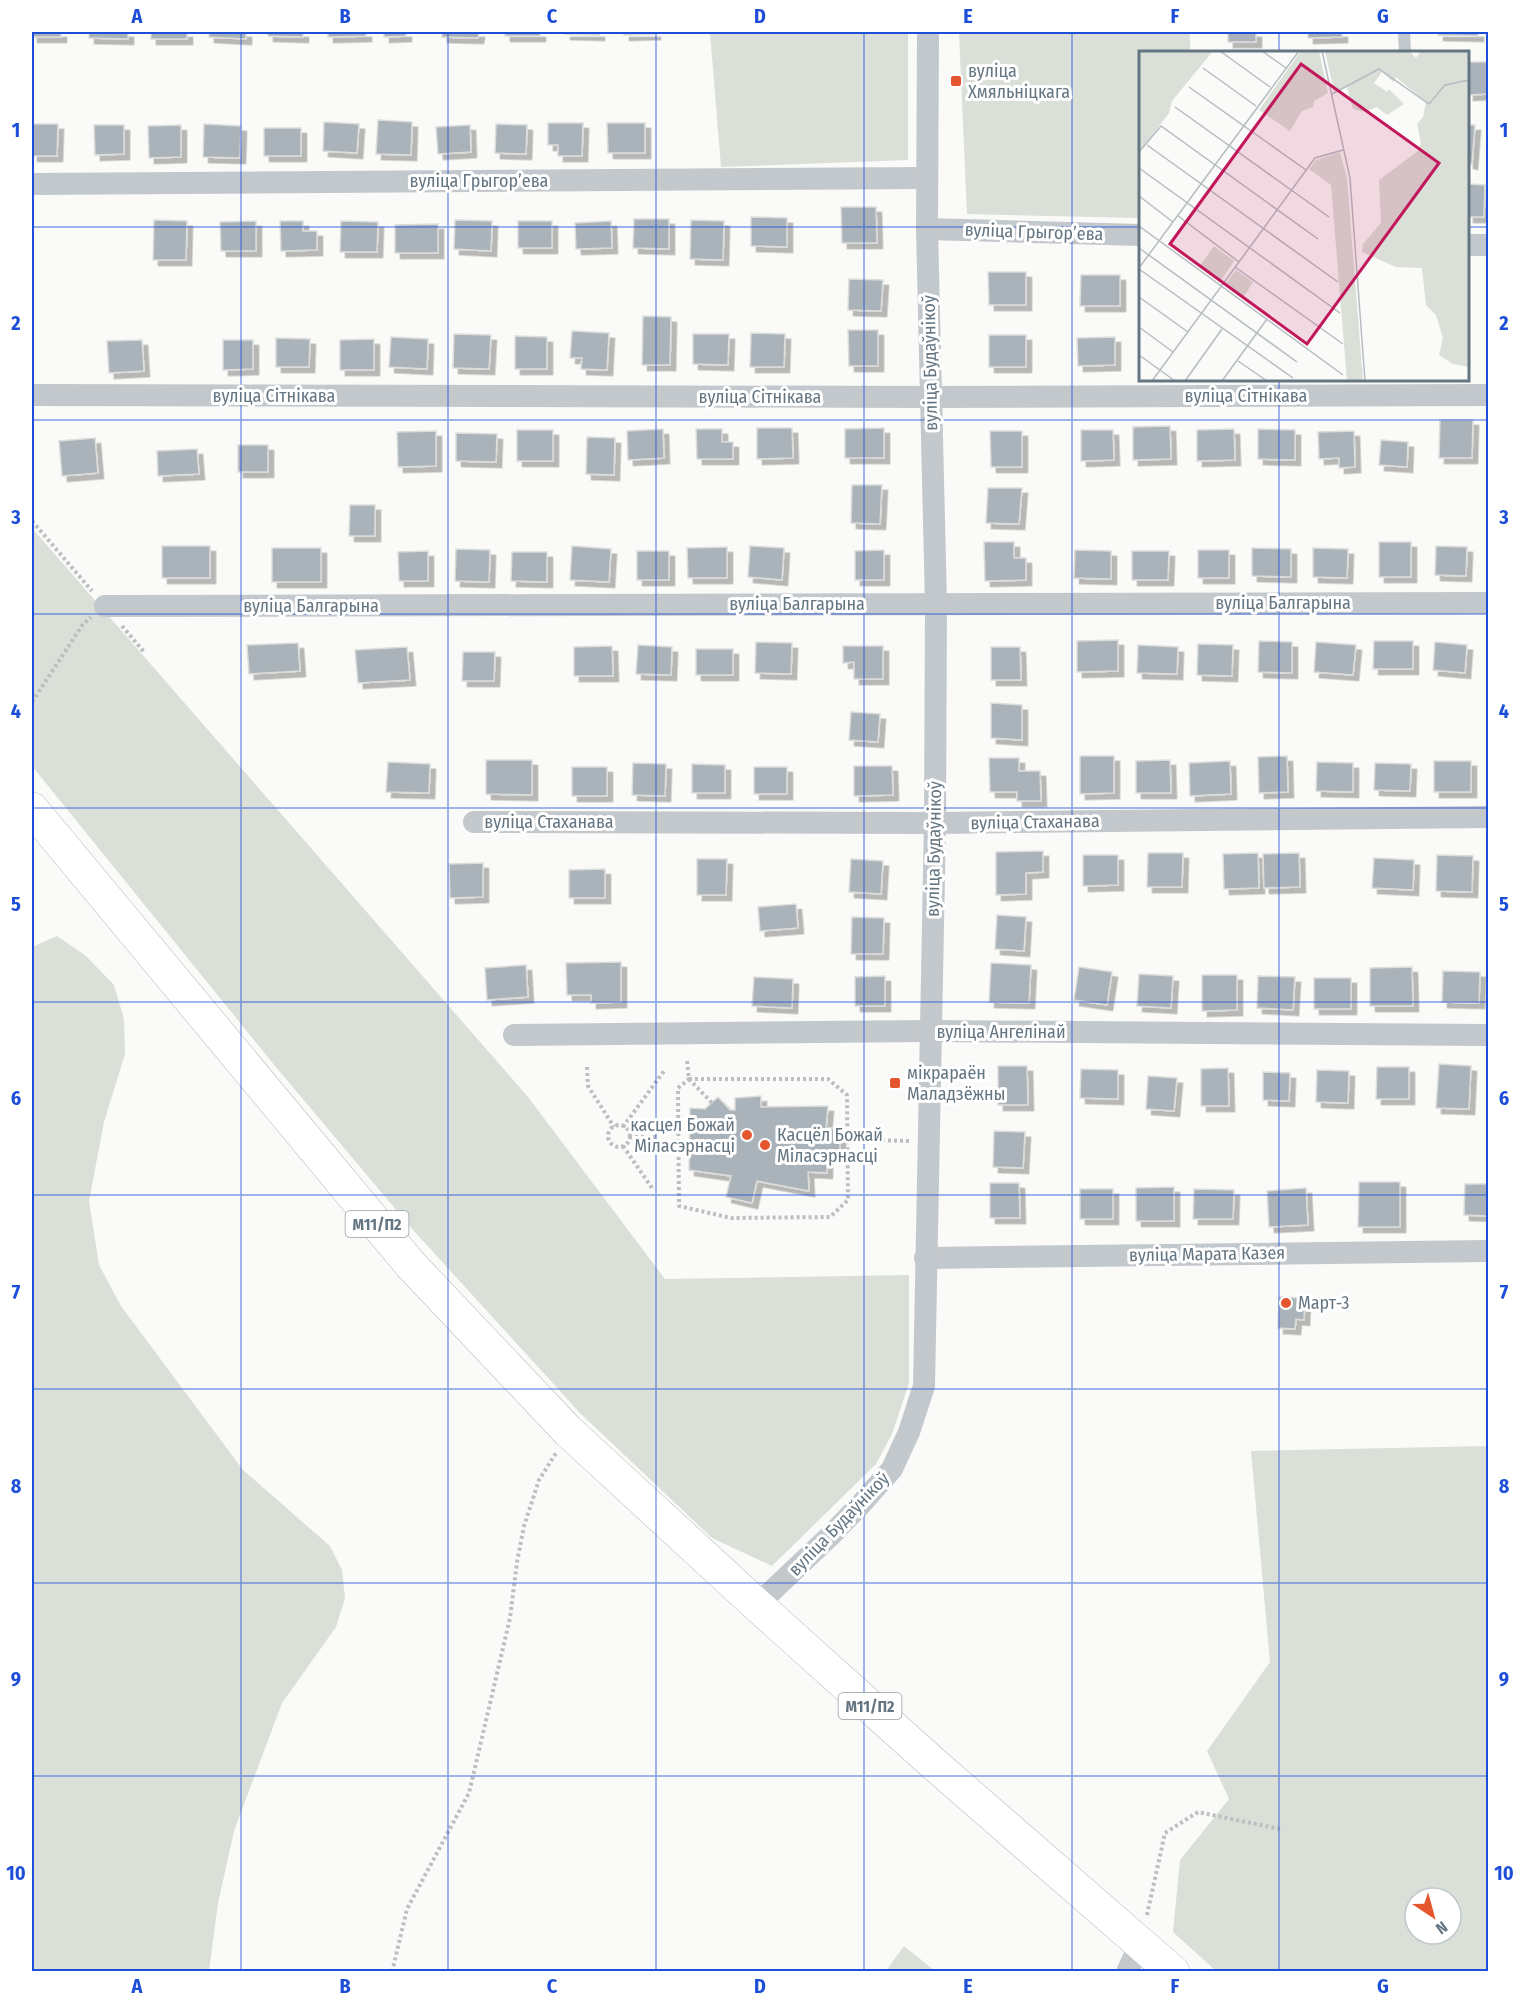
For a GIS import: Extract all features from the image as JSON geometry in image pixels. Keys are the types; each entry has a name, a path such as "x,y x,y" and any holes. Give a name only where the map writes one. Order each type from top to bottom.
{"highway":[{"name":"М11/П2","path":"32,809 411,1264 568,1431 982,1807 1173,1971"}],"street":[{"name":"вуліца Будаўнікоў","path":"757,1605 853,1512 892,1469 909,1432 924,1386 929,1031 935,823 936,604 927,229 928,32"},
{"name":"вуліца Грыгорʼева","path":"32,184 927,178"},
{"name":"вуліца Грыгорʼева","path":"927,229 1139,235"},
{"path":"1469,245 1488,245"},
{"name":"вуліца Сітнікава","path":"32,395 931,397 1488,395"},
{"name":"вуліца Балгарына","path":"105,606 1488,603"},
{"name":"вуліца Стаханава","path":"474,822 935,823 1488,817"},
{"name":"вуліца Ангелінай","path":"514,1035 929,1031 1488,1035"},
{"name":"вуліца Марата Казея","path":"925,1258 1488,1251"},
{"path":"1127,1971 1141,1942"}],"lane":[{"path":"1404,32 1405,51"}],"path":[{"path":"32,521 144,652"},
{"path":"32,702 83,624 105,606"},
{"path":"687,1061 689,1079 712,1103"},
{"path":"587,1067 588,1086 614,1127"},
{"path":"622,1127 664,1071"},
{"path":"689,1079 828,1079 847,1095 848,1139 848,1200 830,1217 731,1218 679,1206 678,1088 689,1079"},
{"path":"614,1127 622,1127 626,1129 629,1137 627,1143 617,1147 609,1141 610,1130 614,1127"},
{"path":"629,1137 659,1137"},
{"path":"840,1139 927,1141"},
{"path":"623,1146 652,1188"},
{"path":"392,1971 407,1909 469,1793 510,1618 524,1526 539,1480 568,1431"},
{"path":"1141,1942 1165,1833 1198,1812 1280,1829"}],"shaded area":[{"path":"710,32 908,32 908,160 721,167"},
{"path":"959,32 1190,32 1190,51 1139,51 1139,218 967,214"},
{"path":"32,528 528,1097 665,1279 909,1275 909,1383 892,1434 876,1464 772,1566 712,1538 580,1413 414,1231 275,1066 32,766"},
{"path":"57,936 86,956 114,985 124,1019 125,1054 104,1122 89,1201 99,1265 121,1306 243,1470 330,1546 342,1570 345,1598 336,1627 282,1703 234,1831 218,1903 209,1971 32,1971 32,947"},
{"path":"1488,1446 1488,1971 1216,1971 1173,1932 1180,1860 1229,1799 1207,1751 1270,1662 1251,1451"},
{"path":"904,1946 935,1971 886,1971"}],"building":[{"path":"32,32 61,32 61,37 32,37"},
{"path":"89,32 128,32 128,39 89,38"},
{"path":"151,32 187,32 187,39 151,39"},
{"path":"209,32 246,32 246,39 209,37"},
{"path":"268,32 303,32 303,37 268,36"},
{"path":"328,32 366,32 366,36 328,37"},
{"path":"384,32 406,32 406,36 384,37"},
{"path":"442,32 479,32 478,38 442,37"},
{"path":"505,32 540,32 540,36 505,36"},
{"path":"565,32 599,32 599,35 565,34"},
{"path":"624,32 655,32 655,34 624,35"},
{"path":"1228,32 1256,32 1256,42 1228,42"},
{"path":"1308,32 1342,32 1342,37 1308,38"},
{"path":"1438,32 1478,32 1478,36 1438,35"},
{"path":"1469,62 1487,62 1487,94 1469,95"},
{"path":"378,120 412,122 411,155 376,154"},
{"path":"324,122 359,124 357,153 323,151"},
{"path":"548,123 583,123 582,156 558,156 558,145 548,145"},
{"path":"607,123 645,123 645,153 608,153"},
{"path":"32,124 58,124 57,156 32,156"},
{"path":"204,124 241,126 240,158 203,157"},
{"path":"496,124 527,125 526,154 495,153"},
{"path":"94,125 124,125 124,154 95,155"},
{"path":"181,125 181,157 149,158 148,126"},
{"path":"470,125 471,152 438,154 436,127"},
{"path":"1469,125 1475,125 1472,164 1469,163"},
{"path":"264,128 301,128 301,156 264,156"},
{"path":"1469,184 1485,185 1484,217 1469,217"},
{"path":"841,207 876,207 877,243 842,243"},
{"path":"751,217 787,218 787,247 751,246"},
{"path":"634,219 669,219 669,249 633,248"},
{"path":"154,220 187,221 186,260 153,260"},
{"path":"455,220 492,221 491,251 454,249"},
{"path":"691,220 724,221 723,260 690,259"},
{"path":"256,221 256,251 221,251 220,222"},
{"path":"280,221 303,221 303,231 317,231 317,250 281,251"},
{"path":"341,221 378,222 377,252 340,252"},
{"path":"518,221 552,221 552,248 518,248"},
{"path":"611,221 612,248 576,249 575,223"},
{"path":"438,224 438,253 395,253 395,225"},
{"path":"988,272 1026,272 1026,305 989,305"},
{"path":"1081,275 1120,275 1120,306 1080,306"},
{"path":"849,279 883,280 881,311 848,310"},
{"path":"643,316 671,317 670,365 642,365"},
{"path":"848,330 878,330 878,366 849,366"},
{"path":"572,331 609,333 607,370 581,369 582,358 570,358"},
{"path":"751,333 785,334 784,367 750,367"},
{"path":"454,334 491,335 489,369 453,368"},
{"path":"693,334 729,334 728,365 693,364"},
{"path":"989,335 1026,335 1026,367 989,367"},
{"path":"515,336 547,337 547,369 515,369"},
{"path":"391,337 428,339 427,369 389,367"},
{"path":"1115,337 1115,365 1078,366 1077,338"},
{"path":"276,338 310,339 309,367 276,367"},
{"path":"374,339 374,370 340,370 340,340"},
{"path":"142,340 144,371 109,373 107,341"},
{"path":"223,340 253,340 253,369 223,370"},
{"path":"1440,420 1473,420 1472,458 1439,458"},
{"path":"1170,426 1171,459 1133,460 1133,427"},
{"path":"757,428 792,428 793,458 757,459"},
{"path":"884,428 884,458 845,458 845,429"},
{"path":"663,429 664,458 628,460 627,431"},
{"path":"696,429 722,429 722,442 733,442 733,459 697,459"},
{"path":"1234,429 1235,460 1197,461 1197,430"},
{"path":"1258,429 1295,430 1295,460 1258,459"},
{"path":"517,430 553,430 553,461 517,461"},
{"path":"1081,430 1113,430 1114,460 1081,461"},
{"path":"436,431 436,466 398,467 397,432"},
{"path":"990,431 1022,431 1022,467 991,467"},
{"path":"1354,431 1355,467 1339,468 1339,458 1319,459 1318,432"},
{"path":"456,433 497,434 496,462 456,461"},
{"path":"587,437 615,438 614,475 586,474"},
{"path":"95,438 98,473 62,476 59,441"},
{"path":"1381,440 1408,442 1407,467 1379,465"},
{"path":"238,445 268,445 268,472 238,472"},
{"path":"197,449 199,474 158,476 157,451"},
{"path":"852,485 882,485 880,524 851,523"},
{"path":"988,488 1022,488 1019,524 986,523"},
{"path":"350,505 375,505 375,536 349,536"},
{"path":"984,542 1014,542 1014,558 1026,558 1026,580 985,581"},
{"path":"1379,542 1411,542 1411,577 1379,577"},
{"path":"162,546 210,546 210,578 162,578"},
{"path":"572,546 611,549 609,582 570,580"},
{"path":"750,546 784,548 782,580 748,577"},
{"path":"1436,546 1467,547 1466,576 1435,575"},
{"path":"727,547 727,578 688,578 687,548"},
{"path":"272,548 321,548 321,582 272,582"},
{"path":"1252,548 1291,549 1291,577 1252,576"},
{"path":"1313,548 1348,549 1347,578 1313,577"},
{"path":"456,549 490,550 489,582 455,581"},
{"path":"884,550 884,580 855,580 855,551"},
{"path":"1075,550 1111,551 1111,579 1074,578"},
{"path":"1198,550 1229,550 1229,578 1198,578"},
{"path":"428,551 428,581 399,581 398,552"},
{"path":"637,551 669,551 669,580 637,580"},
{"path":"1132,551 1169,551 1168,580 1132,580"},
{"path":"512,552 547,552 547,582 511,581"},
{"path":"1118,640 1118,671 1077,672 1077,641"},
{"path":"1259,641 1292,642 1292,673 1258,672"},
{"path":"1374,641 1413,641 1413,669 1373,669"},
{"path":"756,642 792,643 791,674 755,673"},
{"path":"1316,642 1356,645 1353,675 1314,672"},
{"path":"1435,642 1467,645 1465,673 1433,670"},
{"path":"298,643 300,671 249,674 247,645"},
{"path":"1198,644 1233,645 1232,676 1197,675"},
{"path":"638,645 672,647 671,675 636,674"},
{"path":"1138,645 1178,647 1177,674 1137,673"},
{"path":"612,646 613,676 574,676 574,647"},
{"path":"843,646 883,646 883,679 854,679 854,662 843,663"},
{"path":"407,647 410,680 358,683 355,650"},
{"path":"991,647 1020,647 1021,680 991,680"},
{"path":"696,649 733,649 733,675 696,675"},
{"path":"463,652 495,652 494,681 462,681"},
{"path":"991,703 1022,705 1022,740 991,738"},
{"path":"851,712 880,714 878,742 849,740"},
{"path":"1080,756 1114,756 1114,793 1080,794"},
{"path":"1287,756 1288,792 1259,793 1258,757"},
{"path":"989,758 1019,758 1019,771 1040,771 1041,801 1017,801 1017,792 990,792"},
{"path":"486,760 532,760 532,795 486,794"},
{"path":"1170,760 1171,793 1136,793 1136,761"},
{"path":"1230,761 1231,794 1190,796 1189,763"},
{"path":"1434,761 1471,761 1471,792 1434,792"},
{"path":"388,762 430,764 429,793 386,792"},
{"path":"1317,762 1353,763 1353,792 1316,791"},
{"path":"633,763 666,764 665,796 632,795"},
{"path":"1375,763 1411,764 1410,791 1374,790"},
{"path":"692,764 725,765 725,793 692,793"},
{"path":"854,766 892,766 893,795 854,796"},
{"path":"572,767 607,767 607,796 572,796"},
{"path":"754,767 787,767 787,794 754,794"},
{"path":"1043,851 1043,872 1026,873 1026,894 996,895 996,852"},
{"path":"1148,853 1183,853 1182,887 1147,887"},
{"path":"1258,853 1259,888 1224,889 1223,854"},
{"path":"1299,853 1300,887 1264,888 1263,854"},
{"path":"1083,855 1118,855 1118,885 1083,886"},
{"path":"1437,855 1473,856 1472,892 1436,891"},
{"path":"1374,858 1414,860 1413,890 1372,888"},
{"path":"697,859 727,859 726,895 697,895"},
{"path":"851,859 883,861 881,894 849,892"},
{"path":"483,863 483,897 450,898 449,864"},
{"path":"605,869 605,898 569,898 569,870"},
{"path":"796,904 798,928 760,931 758,907"},
{"path":"997,915 1026,917 1024,951 995,949"},
{"path":"852,917 884,918 883,954 851,954"},
{"path":"621,962 621,1002 591,1003 591,995 567,995 566,963"},
{"path":"991,963 1031,965 1029,1003 989,1002"},
{"path":"526,965 528,997 487,1000 485,968"},
{"path":"1079,967 1112,972 1107,1005 1074,1000"},
{"path":"1412,967 1413,1006 1370,1006 1370,968"},
{"path":"1443,971 1480,972 1479,1003 1442,1002"},
{"path":"1139,974 1173,976 1171,1008 1137,1006"},
{"path":"1202,975 1237,975 1237,1010 1202,1011"},
{"path":"885,976 885,1006 855,1006 855,977"},
{"path":"1258,976 1295,977 1293,1010 1257,1008"},
{"path":"754,977 793,979 792,1008 752,1006"},
{"path":"1314,978 1351,978 1351,1009 1314,1009"},
{"path":"1439,1064 1471,1066 1469,1109 1436,1108"},
{"path":"998,1066 1027,1066 1028,1105 998,1105"},
{"path":"1377,1067 1409,1067 1409,1099 1376,1099"},
{"path":"1228,1068 1229,1106 1201,1106 1201,1069"},
{"path":"1081,1069 1118,1070 1118,1099 1080,1098"},
{"path":"1317,1070 1349,1071 1348,1103 1316,1102"},
{"path":"1263,1072 1290,1073 1289,1101 1263,1100"},
{"path":"1148,1076 1177,1078 1174,1111 1146,1109"},
{"name":"Касцёл Божай Міласэрнасці","path":"761,1096 761,1107 828,1106 826,1128 840,1129 840,1150 827,1151 827,1173 808,1172 809,1191 757,1181 752,1203 726,1197 731,1176 689,1170 690,1108 705,1109 718,1097 730,1110 735,1110 735,1098"},
{"path":"994,1131 1025,1132 1023,1168 993,1167"},
{"path":"1359,1182 1400,1182 1400,1227 1358,1227"},
{"path":"990,1183 1019,1183 1020,1218 990,1218"},
{"path":"1465,1184 1488,1184 1488,1216 1464,1215"},
{"path":"1174,1187 1174,1221 1136,1221 1136,1188"},
{"path":"1306,1188 1308,1225 1269,1227 1267,1191"},
{"path":"1080,1189 1113,1189 1113,1219 1080,1219"},
{"path":"1194,1189 1234,1190 1233,1219 1193,1219"},
{"path":"1279,1297 1305,1298 1304,1320 1296,1319 1295,1329 1278,1328"}],"place":[{"name":"вуліца Хмяльніцкага","path":"956,81"},
{"name":"мікрараён Маладзёжны","path":"895,1083"},
{"name":"касцел Божай Міласэрнасці","path":"747,1135"},
{"name":"Касцёл Божай Міласэрнасці","path":"765,1145"},
{"name":"Март-3","path":"1286,1303"}]}
